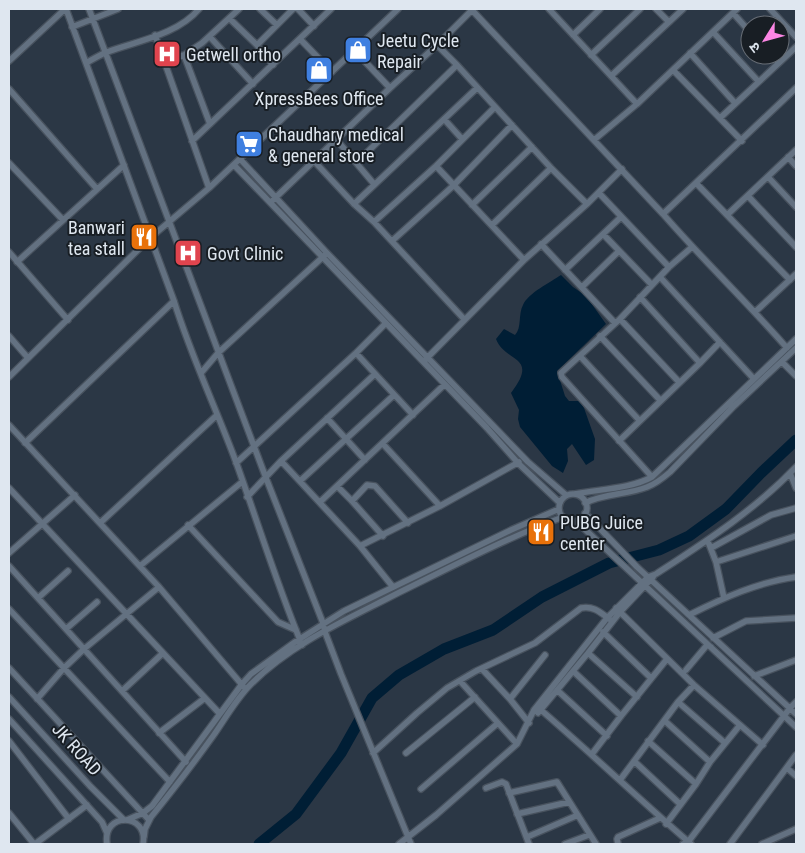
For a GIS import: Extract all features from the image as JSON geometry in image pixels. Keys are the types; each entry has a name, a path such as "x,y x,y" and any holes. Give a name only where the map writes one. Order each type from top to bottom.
{"street":[{"path":"9,61 66,9 182,327 236,463 301,642"},
{"path":"89,9 168,222 325,632 372,745 373,753 412,844"},
{"path":"72,27 118,9"},
{"path":"86,63 105,53 176,27 199,9"},
{"path":"164,60 184,55 210,37 239,9"},
{"path":"260,9 277,25"},
{"path":"257,45 293,9"},
{"path":"298,9 314,26"},
{"path":"192,141 331,9"},
{"path":"9,377 150,238 234,165 396,9"},
{"path":"270,202 437,45 472,9 787,348"},
{"path":"549,9 637,104"},
{"path":"554,14 559,9"},
{"path":"573,35 600,9"},
{"path":"591,55 640,9"},
{"path":"656,9 669,22"},
{"path":"611,76 683,9"},
{"path":"770,9 796,37"},
{"path":"594,140 637,104 736,10"},
{"path":"230,19 257,45 273,65"},
{"path":"713,32 758,81"},
{"path":"155,35 209,188"},
{"path":"210,37 253,84"},
{"path":"300,39 332,72"},
{"path":"437,45 587,204"},
{"path":"354,50 390,88"},
{"path":"690,53 735,103"},
{"path":"184,55 210,124"},
{"path":"356,162 457,65"},
{"path":"720,118 775,65"},
{"path":"673,70 742,141"},
{"path":"354,204 477,88"},
{"path":"663,214 796,88"},
{"path":"9,89 97,189"},
{"path":"374,222 436,166 495,107"},
{"path":"444,119 462,139"},
{"path":"392,241 454,186 512,125"},
{"path":"336,140 374,184"},
{"path":"472,205 532,147"},
{"path":"727,215 796,150"},
{"path":"788,158 796,166"},
{"path":"240,159 276,197 386,323 425,359 444,385 487,428 559,506 563,517 569,521 576,521 586,513 586,503 575,494"},
{"path":"314,161 354,204 374,222 464,319"},
{"path":"9,163 63,220"},
{"path":"17,262 124,164"},
{"path":"234,165 325,255 524,459 566,496"},
{"path":"436,166 524,260"},
{"path":"492,225 551,168"},
{"path":"425,359 524,260 599,193 622,169"},
{"path":"768,178 796,207"},
{"path":"696,182 790,280"},
{"path":"599,193 669,267"},
{"path":"748,196 796,247"},
{"path":"565,270 621,217"},
{"path":"603,234 652,285"},
{"path":"541,244 679,382"},
{"path":"652,477 562,377 563,370 618,321 669,267 692,247"},
{"path":"9,252 68,320"},
{"path":"582,287 619,252"},
{"path":"201,374 218,353 325,255"},
{"path":"755,312 796,274"},
{"path":"660,277 754,379"},
{"path":"640,298 700,362"},
{"path":"25,443 174,301"},
{"path":"236,463 386,323"},
{"path":"9,336 28,358"},
{"path":"600,336 660,400"},
{"path":"106,840 115,822 143,813 152,806 220,714 244,687 323,623 559,506 566,496 627,486 652,477 796,340"},
{"path":"619,441 720,342"},
{"path":"586,503 596,497 645,488 662,479 733,407 796,348"},
{"path":"356,353 413,415"},
{"path":"580,356 639,420"},
{"path":"782,362 796,376"},
{"path":"247,497 281,461 375,374"},
{"path":"320,502 444,385"},
{"path":"300,481 394,394"},
{"path":"100,523 217,415"},
{"path":"327,418 365,460"},
{"path":"9,425 159,587 244,687"},
{"path":"383,444 440,506"},
{"path":"360,546 408,523 524,459"},
{"path":"281,461 360,546 393,587"},
{"path":"400,844 452,802 517,744 534,710 543,698 610,619 643,585 758,503 796,467"},
{"path":"790,474 796,488"},
{"path":"140,566 242,482"},
{"path":"352,501 367,485 375,486 408,523"},
{"path":"337,486 383,536"},
{"path":"9,488 220,714"},
{"path":"9,553 74,495"},
{"path":"711,548 771,515 796,508"},
{"path":"586,513 637,567 796,714"},
{"path":"301,642 325,632 484,550 563,517"},
{"path":"576,521 796,727"},
{"path":"188,525 278,622 296,630"},
{"path":"716,562 796,536"},
{"path":"707,540 716,562 724,598"},
{"path":"9,566 186,762"},
{"path":"38,598 68,571"},
{"path":"688,615 724,598 781,579 796,577"},
{"path":"37,698 64,668 159,587"},
{"path":"66,629 97,602"},
{"path":"373,753 448,688 535,642 581,608 589,606 610,619"},
{"path":"9,609 170,782"},
{"path":"618,610 694,685 763,745"},
{"path":"713,638 746,621 796,618"},
{"path":"532,716 541,710 588,654 610,619"},
{"path":"603,632 651,678"},
{"path":"686,670 707,645 711,647"},
{"path":"122,691 163,653"},
{"path":"588,654 637,697"},
{"path":"510,699 544,655"},
{"path":"592,754 667,659"},
{"path":"754,676 796,660"},
{"path":"9,668 149,820"},
{"path":"482,669 529,723"},
{"path":"573,671 621,716"},
{"path":"460,681 517,744"},
{"path":"620,780 678,702 694,685"},
{"path":"144,842 145,828 149,820 244,687"},
{"path":"557,690 607,736"},
{"name":"JK ROAD","path":"9,696 90,786 125,820 140,827 144,842"},
{"path":"406,753 475,697"},
{"path":"159,732 205,698"},
{"path":"678,702 725,743"},
{"path":"541,710 592,754 687,844 796,702"},
{"name":"JK ROAD","path":"9,719 102,822 106,840"},
{"path":"665,721 710,762"},
{"path":"420,789 498,722"},
{"path":"666,824 710,762 740,725"},
{"path":"9,741 69,819"},
{"path":"648,741 696,784"},
{"path":"730,844 796,755"},
{"path":"634,761 680,804"},
{"path":"787,768 796,776"},
{"path":"486,788 504,782 529,844"},
{"path":"509,793 556,782 596,844"},
{"path":"517,814 569,802"},
{"path":"10,817 34,844 87,805"},
{"path":"527,837 578,815"},
{"path":"618,844 618,837 660,818"},
{"path":"762,844 771,842 796,829"},
{"path":"565,844 590,835"}],"water":[{"path":"561,275 586,296 606,324 557,371 565,396 569,401 580,401 584,408 595,439 594,460 586,465 572,444 567,449 568,461 563,473 552,466 520,427 518,419 519,410 511,393 519,381 522,372 521,366 518,361 500,347 496,339 504,329 515,335 526,301 535,292"}],"waterway":[{"path":"259,844 296,814 341,753 372,698 399,675 444,649 493,630 542,597 609,563 659,550 689,536 726,509 796,440"}],"place":[{"name":"Jeetu Cycle Repair","path":"358,50"},
{"name":"Getwell ortho","path":"167,54"},
{"name":"XpressBees Office","path":"319,70"},
{"name":"Chaudhary medical & general store","path":"249,144"},
{"name":"Banwari tea stall","path":"144,237"},
{"name":"Govt Clinic","path":"188,253"},
{"name":"PUBG Juice center","path":"541,532"}]}
